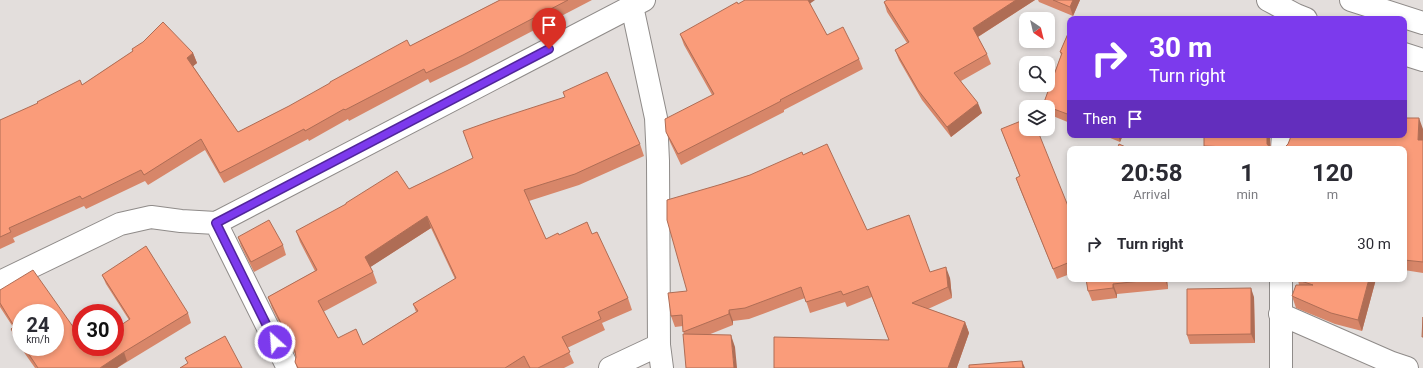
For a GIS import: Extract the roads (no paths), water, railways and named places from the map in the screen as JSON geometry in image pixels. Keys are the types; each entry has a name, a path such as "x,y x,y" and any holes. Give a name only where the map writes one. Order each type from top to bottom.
{"street":[{"path":"1268,0 1296,16"},
{"path":"1351,0 1401,16"},
{"path":"0,282 120,224 150,217 216,223 638,3 656,118 658,169 659,345 662,368"},
{"path":"1407,18 1423,23"},
{"path":"1407,55 1423,60"},
{"path":"216,223 288,368"},
{"path":"1281,282 1280,314 1282,368"},
{"path":"1280,314 1392,363 1407,368"},
{"path":"610,368 659,345"}]}
